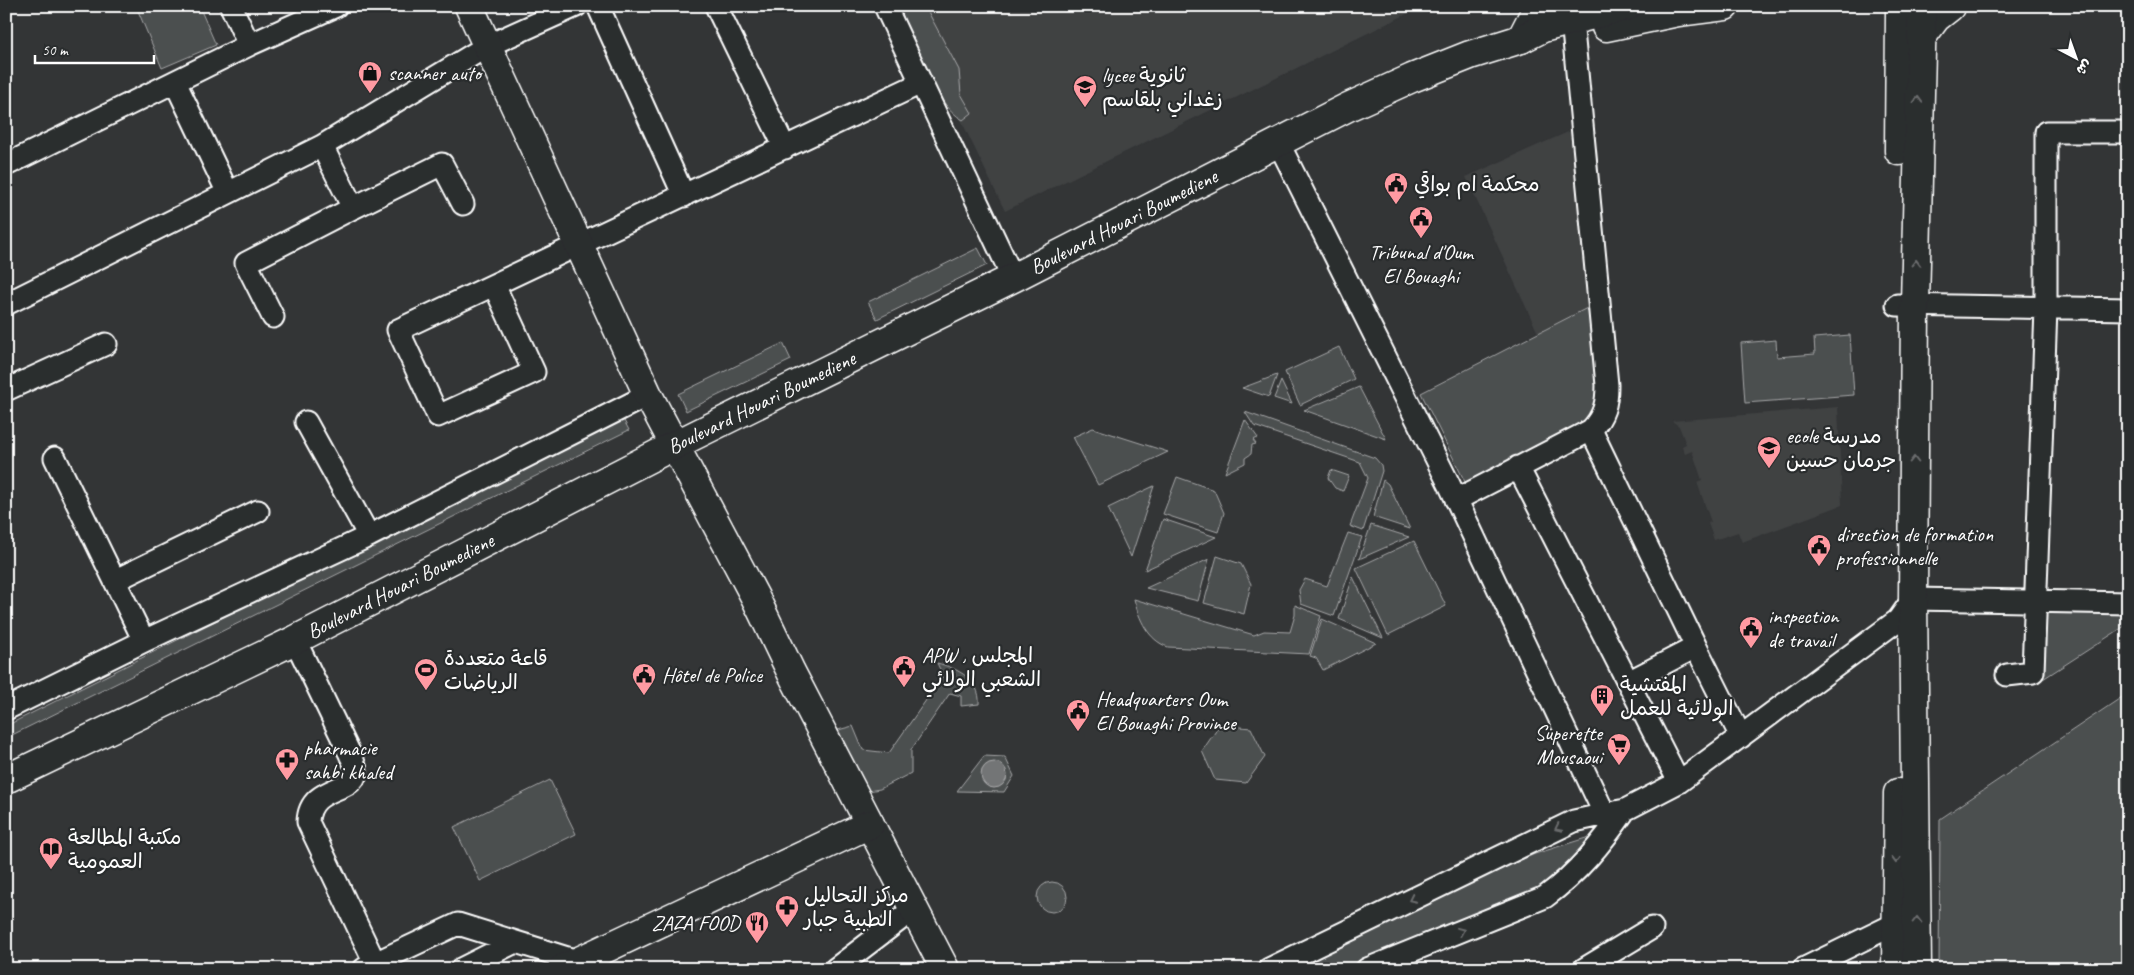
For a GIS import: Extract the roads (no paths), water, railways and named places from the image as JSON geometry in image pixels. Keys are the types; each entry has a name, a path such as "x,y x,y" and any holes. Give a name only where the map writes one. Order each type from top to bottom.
{"main road":[{"path":"469,6 648,395 945,969"},
{"path":"1521,39 1538,6"},
{"name":"Boulevard Houari Boumediene","path":"1571,17 1678,12 1725,6"},
{"path":"1919,41 1936,18 1950,6"},
{"path":"1912,8 1958,6"},
{"name":"Boulevard Houari Boumediene","path":"7,776 296,640 675,445 1013,278 1278,142 1412,78 1470,55 1521,39 1571,17 1621,7"},
{"path":"1906,304 1919,41 1912,8"},
{"path":"1912,8 1906,304 1906,610 1917,969"},
{"path":"1896,969 1898,783 1896,690 1906,610"},
{"path":"570,965 870,824"}],"street":[{"path":"231,6 249,45"},
{"path":"6,165 249,45 336,6"},
{"path":"6,304 227,191 322,146 486,46 576,6"},
{"path":"598,6 684,196"},
{"path":"716,6 784,148"},
{"path":"885,6 1013,278"},
{"path":"1456,500 1518,466 1591,430 1601,419 1607,403 1607,385 1571,17"},
{"path":"175,82 227,191"},
{"path":"494,285 534,372 438,416 398,330 921,83"},
{"path":"2007,675 2033,672 2046,308 2046,132 2128,132"},
{"path":"1278,142 1456,500 1604,813"},
{"path":"322,146 353,208"},
{"path":"273,317 246,263 442,164 463,204"},
{"path":"1906,304 2128,309"},
{"path":"6,390 106,344"},
{"path":"6,709 144,641 369,536 648,395"},
{"path":"306,422 369,536"},
{"path":"1591,430 1740,737"},
{"path":"55,458 144,641"},
{"path":"1518,466 1679,782"},
{"path":"116,580 258,511"},
{"path":"1269,969 1574,821 1625,810 1679,782 1906,610 2036,603 2128,603"},
{"path":"296,640 350,754 356,771 354,777 348,783 314,801 308,810 308,822 369,966 458,924 515,942 570,965"},
{"path":"1628,682 1696,647"},
{"path":"1367,969 1545,897 1566,882 1599,847 1625,810"},
{"path":"835,969 915,908"},
{"path":"1804,969 1895,924"},
{"path":"1584,969 1652,928"},
{"path":"461,969 515,942"}],"place":[{"name":"scanner auto","path":"370,94"},
{"name":"lycee ثانوية زغداني بلقاسم","path":"1085,108"},
{"name":"محكمة ام بواقي","path":"1396,205"},
{"name":"Tribunal d'Oum El Bouaghi","path":"1421,239"},
{"name":"ecole مدرسة جرمان حسين","path":"1769,469"},
{"name":"direction de formation professionnelle","path":"1819,567"},
{"name":"inspection de travail","path":"1751,649"},
{"name":"APW , المجلس الشعبي الولائي","path":"904,688"},
{"name":"قاعة متعددة الرياضات","path":"426,691"},
{"name":"Hôtel de Police","path":"644,696"},
{"name":"المفتشية الولائية للعمل","path":"1602,717"},
{"name":"Headquarters Oum El Bouaghi Province","path":"1078,732"},
{"name":"Superette Mousaoui","path":"1619,766"},
{"name":"pharmacie sahbi khaled","path":"287,781"},
{"name":"مكتبة المطالعة العمومية","path":"51,870"},
{"name":"مركز التحاليل الطبية جبار","path":"787,928"},
{"name":"ZAZA FOOD","path":"757,944"}]}
